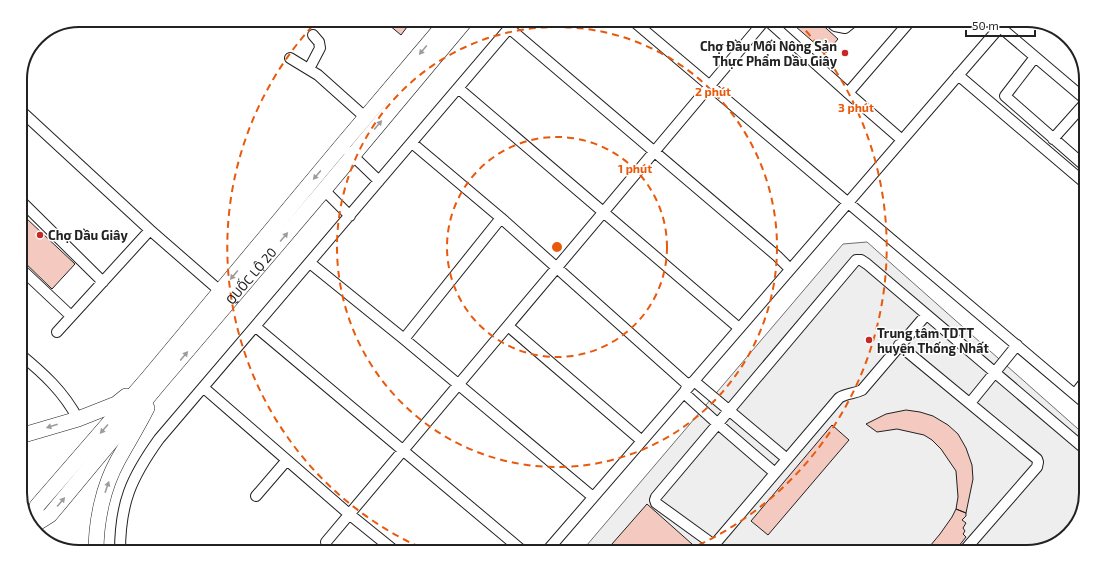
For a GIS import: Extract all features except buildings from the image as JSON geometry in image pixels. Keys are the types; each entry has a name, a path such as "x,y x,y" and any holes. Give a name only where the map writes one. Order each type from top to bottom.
{"highway":[{"name":"QUỐC LỘ 20","path":"33,518 36,506 154,382 324,190 365,117 442,27"},
{"name":"QUỐC LỘ 20","path":"154,382 220,291 460,27"},
{"path":"27,434 78,419 116,404 154,382"},
{"path":"96,545 96,533 100,510 109,482 118,461 136,430 154,382"}],"street":[{"path":"640,27 1079,398"},
{"path":"326,542 760,27"},
{"path":"774,27 902,140"},
{"path":"848,93 905,27"},
{"path":"552,545 1000,27"},
{"path":"1007,27 1035,57 1079,95"},
{"path":"120,545 121,517 126,499 132,483 159,439 256,327 509,28 778,256 790,269"},
{"path":"309,69 320,48 319,42 313,35"},
{"path":"1035,57 1005,96 1079,161"},
{"path":"290,58 318,75 365,117"},
{"path":"958,75 1079,174"},
{"path":"458,88 739,328"},
{"path":"1053,139 1079,109"},
{"path":"27,116 150,230 220,291"},
{"path":"412,143 501,218 689,386 729,410 787,459"},
{"path":"347,150 379,181"},
{"path":"324,190 350,216"},
{"path":"27,207 103,282"},
{"path":"404,339 501,218"},
{"path":"57,332 150,230"},
{"path":"711,545 656,503 655,500 856,260 861,260 867,264 1079,444"},
{"path":"310,263 404,339 593,497"},
{"path":"27,274 72,316"},
{"path":"717,545 775,473 839,398 862,390 926,315"},
{"path":"508,326 642,441"},
{"path":"256,327 516,545"},
{"path":"899,345 1037,459 1037,467 969,545"},
{"path":"970,404 1017,345"},
{"path":"27,360 50,380 62,394 78,419"},
{"path":"689,386 718,424 775,473"},
{"path":"204,388 349,514 387,545"},
{"path":"1075,394 1079,389"},
{"path":"256,496 287,460"}],"shaded area":[{"name":"Trung tâm TDTT huyện Thống Nhất","path":"867,242 1079,430 1078,503 1074,516 1064,530 1047,541 1034,545 587,545 843,244"}],"place":[{"name":"Chợ Đầu Mối Nông Sản Thực Phẩm Dầu Giây","path":"845,53"},
{"name":"Chợ Dầu Giây","path":"40,235"},
{"name":"Trung tâm TDTT huyện Thống Nhất","path":"869,340"}]}
